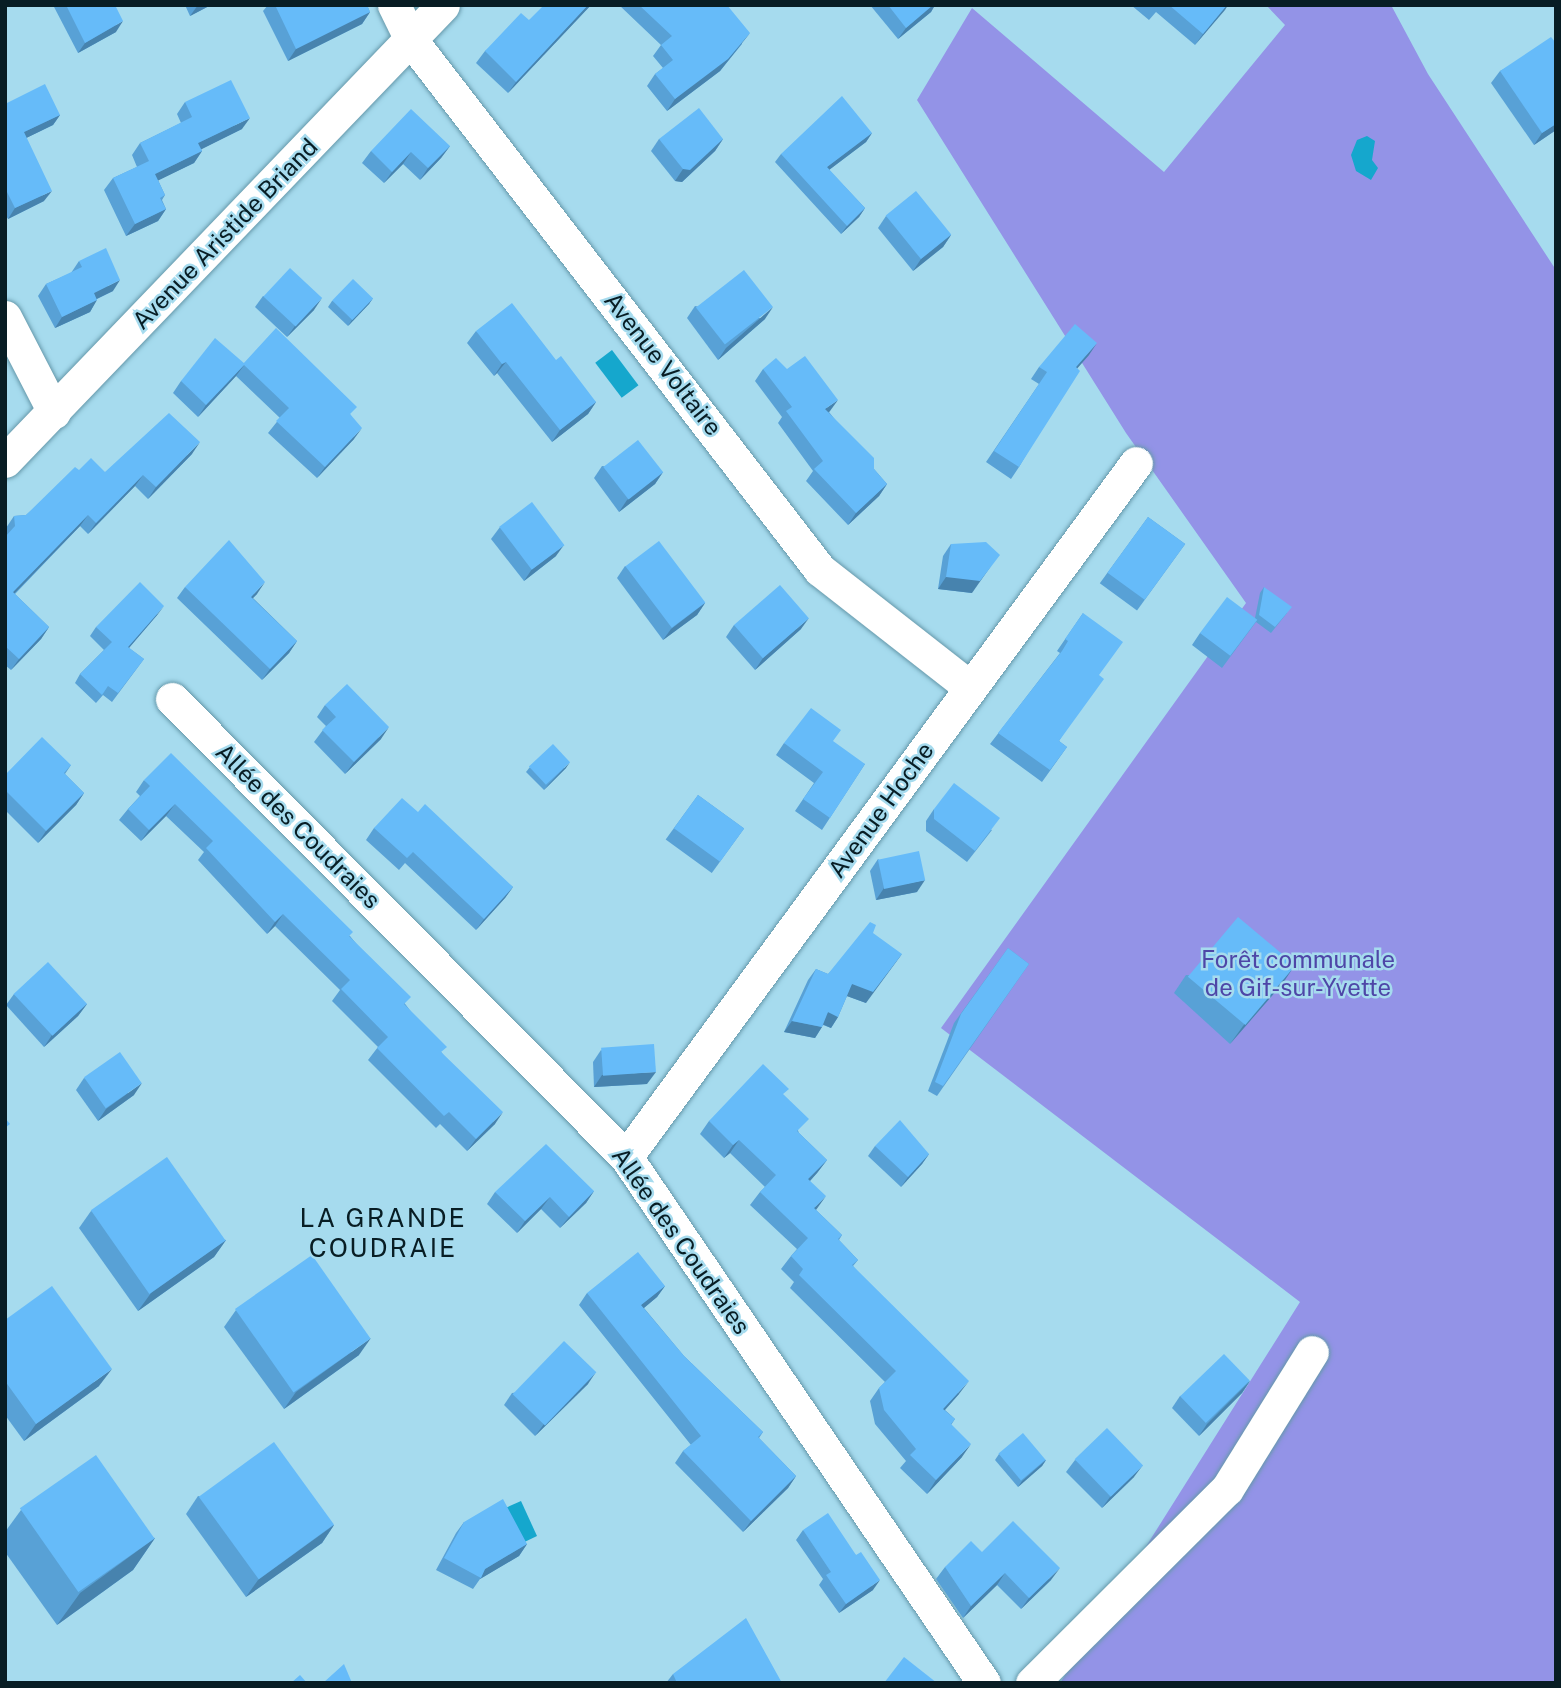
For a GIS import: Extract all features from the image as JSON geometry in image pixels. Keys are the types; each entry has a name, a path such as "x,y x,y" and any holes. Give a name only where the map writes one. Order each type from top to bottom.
{"street":[{"name":"Avenue Voltaire","path":"394,5 411,40 820,570 970,687"},
{"name":"Avenue Aristide Briand","path":"5,461 443,5"},
{"path":"5,317 54,412"},
{"name":"Avenue Hoche","path":"626,1157 1136,463"},
{"name":"Allée des Coudraies","path":"172,699 626,1157 984,1683"},
{"path":"1032,1683 1227,1489 1312,1352"}],"green space":[{"name":"Forêt communale de Gif-sur-Yvette","path":"1266,5 1391,5 1428,74 1556,270 1556,1683 1060,1683 1300,1302 941,1028 1246,603 1126,433 917,100 972,8 1164,172 1285,25"}],"shaded area":[{"path":"1367,136 1375,141 1372,160 1378,168 1371,180 1356,171 1351,155 1357,140"},
{"path":"612,350 638,385 622,398 595,363"},
{"path":"521,1501 537,1536 514,1547 503,1509"}],"building":[{"path":"66,5 115,5 123,21 85,43"},
{"path":"275,5 367,5 370,12 296,49"},
{"path":"544,5 588,5 516,82 485,51 521,13 529,20"},
{"path":"639,5 727,5 750,33 728,59 675,99 655,74 673,60 661,45 672,36"},
{"path":"888,5 933,5 906,28"},
{"path":"1169,5 1227,5 1203,34"},
{"path":"1551,37 1556,43 1556,124 1542,133 1500,71"},
{"path":"231,80 250,118 198,143 202,151 155,174 165,195 160,198 166,209 135,224 113,178 149,161 140,143 192,117 185,102"},
{"path":"45,84 60,115 24,132 52,191 15,208 5,188 5,104"},
{"path":"842,96 872,133 827,167 865,208 847,226 781,154"},
{"path":"699,108 723,139 690,170 683,169 659,139"},
{"path":"411,109 450,146 428,168 411,152 392,172 371,151"},
{"path":"916,191 951,235 921,259 886,216"},
{"path":"106,248 120,280 94,293 97,300 62,317 46,284 82,267 79,261"},
{"path":"290,268 322,298 296,327 263,297"},
{"path":"744,270 773,307 725,345 696,308"},
{"path":"353,279 373,298 352,320 332,301"},
{"path":"512,303 556,360 561,356 596,402 560,430 506,362 502,364 476,331"},
{"path":"1075,324 1097,343 1076,367 1080,371 1019,467 994,451 1047,372 1039,367"},
{"path":"276,328 357,407 350,414 362,428 325,467 276,421 289,408 243,364"},
{"path":"215,338 245,364 206,405 181,381"},
{"path":"805,356 838,400 825,409 874,458 874,469 887,484 856,513 814,469 823,461 786,411 792,407 763,369 776,358 787,369"},
{"path":"169,413 200,442 156,487 143,475 96,523 88,515 13,592 49,627 19,659 5,646 5,537 15,526 14,516 26,515 75,467 79,470 91,458 105,472"},
{"path":"638,440 663,472 629,499 603,467"},
{"path":"532,502 564,545 532,570 499,527"},
{"path":"1148,517 1185,544 1145,600 1107,573"},
{"path":"229,540 265,582 251,597 297,641 270,669 185,587"},
{"path":"659,541 705,602 672,628 625,566"},
{"path":"986,542 1000,555 980,581 946,577 951,544"},
{"path":"140,582 164,606 128,647 144,659 118,693 108,686 102,695 80,674 112,642 96,627"},
{"path":"780,585 809,618 763,658 734,625"},
{"path":"1264,587 1292,607 1275,627 1259,615"},
{"path":"1227,597 1257,620 1230,656 1200,633"},
{"path":"1083,613 1123,642 1099,675 1104,679 1059,741 1067,747 1050,770 998,733 1062,651 1068,641 1065,639"},
{"path":"347,684 389,727 354,762 322,730 336,717 325,705"},
{"path":"811,708 841,730 833,741 865,764 830,818 803,799 823,772 784,743"},
{"path":"42,737 71,765 64,773 84,793 46,831 5,790 5,775"},
{"path":"553,744 570,762 546,785 529,767"},
{"path":"171,753 353,932 349,936 411,997 404,1004 447,1047 441,1052 503,1112 476,1139 449,1112 444,1116 377,1048 388,1037 341,989 350,980 283,914 275,922 206,848 213,841 175,804 149,830 128,809 150,786 144,780"},
{"path":"954,783 1000,818 975,851 934,819 934,809"},
{"path":"698,795 744,829 720,862 674,828"},
{"path":"402,798 418,812 425,804 513,887 484,919 413,852 407,858 374,828"},
{"path":"919,851 925,880 884,889 878,860"},
{"path":"1238,917 1295,965 1245,1025 1188,977"},
{"path":"870,922 876,925 873,933 902,954 873,992 852,984 838,1017 828,1012 822,1027 792,1021 816,969 828,974"},
{"path":"1008,948 1029,964 943,1086 935,1082 961,1014"},
{"path":"48,962 87,1004 53,1036 14,994"},
{"path":"654,1044 656,1072 603,1076 601,1048"},
{"path":"120,1052 142,1083 106,1108 84,1077"},
{"path":"763,1064 789,1089 783,1094 809,1119 797,1131 827,1160 808,1179 826,1196 814,1208 842,1235 838,1239 858,1260 852,1265 969,1381 943,1409 955,1419 951,1424 971,1444 936,1480 910,1455 916,1449 884,1410 879,1388 896,1371 799,1275 803,1269 791,1256 808,1238 760,1192 776,1175 739,1140 733,1145 709,1121"},
{"path":"900,1120 929,1154 908,1177 875,1146"},
{"path":"546,1144 594,1191 569,1217 550,1197 525,1221 495,1192"},
{"path":"167,1157 226,1241 149,1294 91,1210"},
{"path":"638,1252 665,1286 641,1305 684,1356 763,1432 758,1437 796,1476 751,1521 683,1451 701,1436 587,1293"},
{"path":"312,1255 371,1339 294,1392 235,1309"},
{"path":"52,1286 112,1369 36,1424 5,1381 5,1320"},
{"path":"564,1341 596,1372 545,1425 513,1394"},
{"path":"1224,1354 1250,1381 1206,1423 1180,1396"},
{"path":"1107,1428 1143,1465 1111,1497 1075,1459"},
{"path":"1023,1433 1045,1460 1021,1480 998,1454"},
{"path":"274,1442 334,1525 259,1579 199,1497"},
{"path":"96,1455 155,1539 78,1592 20,1508"},
{"path":"503,1499 527,1544 485,1569 481,1578 444,1558 464,1522"},
{"path":"828,1513 856,1555 861,1552 880,1580 846,1604 826,1575 831,1572 803,1530"},
{"path":"1013,1521 1060,1568 1029,1598 1005,1573 971,1606 945,1567 971,1541 982,1552"},
{"path":"746,1618 782,1683 677,1683 673,1674"},
{"path":"904,1657 937,1683 884,1683"},
{"path":"344,1664 352,1683 323,1683"},
{"path":"300,1675 307,1683 291,1683"}],"district":[{"name":"LA GRANDE COUDRAIE","path":"383,1233"}]}
